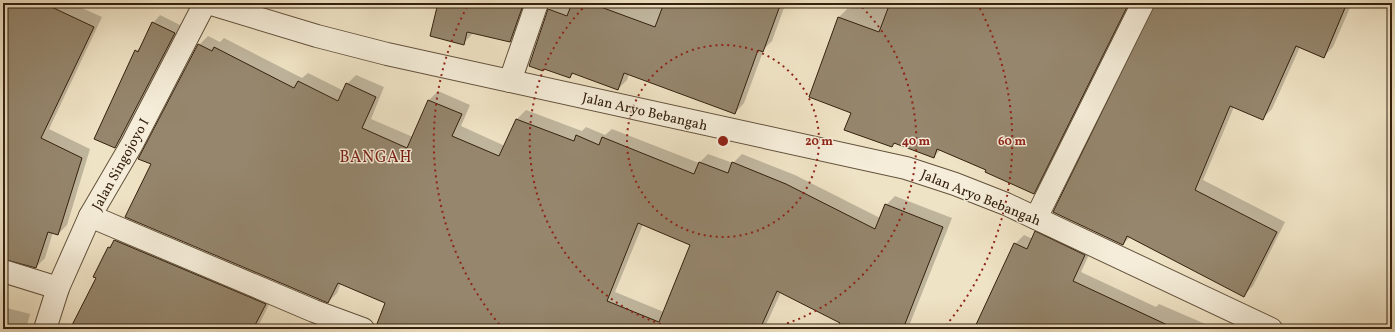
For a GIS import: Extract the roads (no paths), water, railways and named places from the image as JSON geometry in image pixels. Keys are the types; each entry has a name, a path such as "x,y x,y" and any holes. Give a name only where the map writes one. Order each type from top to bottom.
{"street":[{"name":"Jalan Aryo Bebangah","path":"206,3 380,53 906,168 955,184 1036,218 1271,329"},
{"name":"Jalan Singojoyo I","path":"45,329 58,288 90,216 132,144 206,3"},
{"path":"510,81 537,3"},
{"path":"1036,218 1144,3"},
{"path":"90,216 314,311 363,329"},
{"path":"3,271 58,288"}],"district":[{"name":"BANGAH","path":"376,156"}]}
